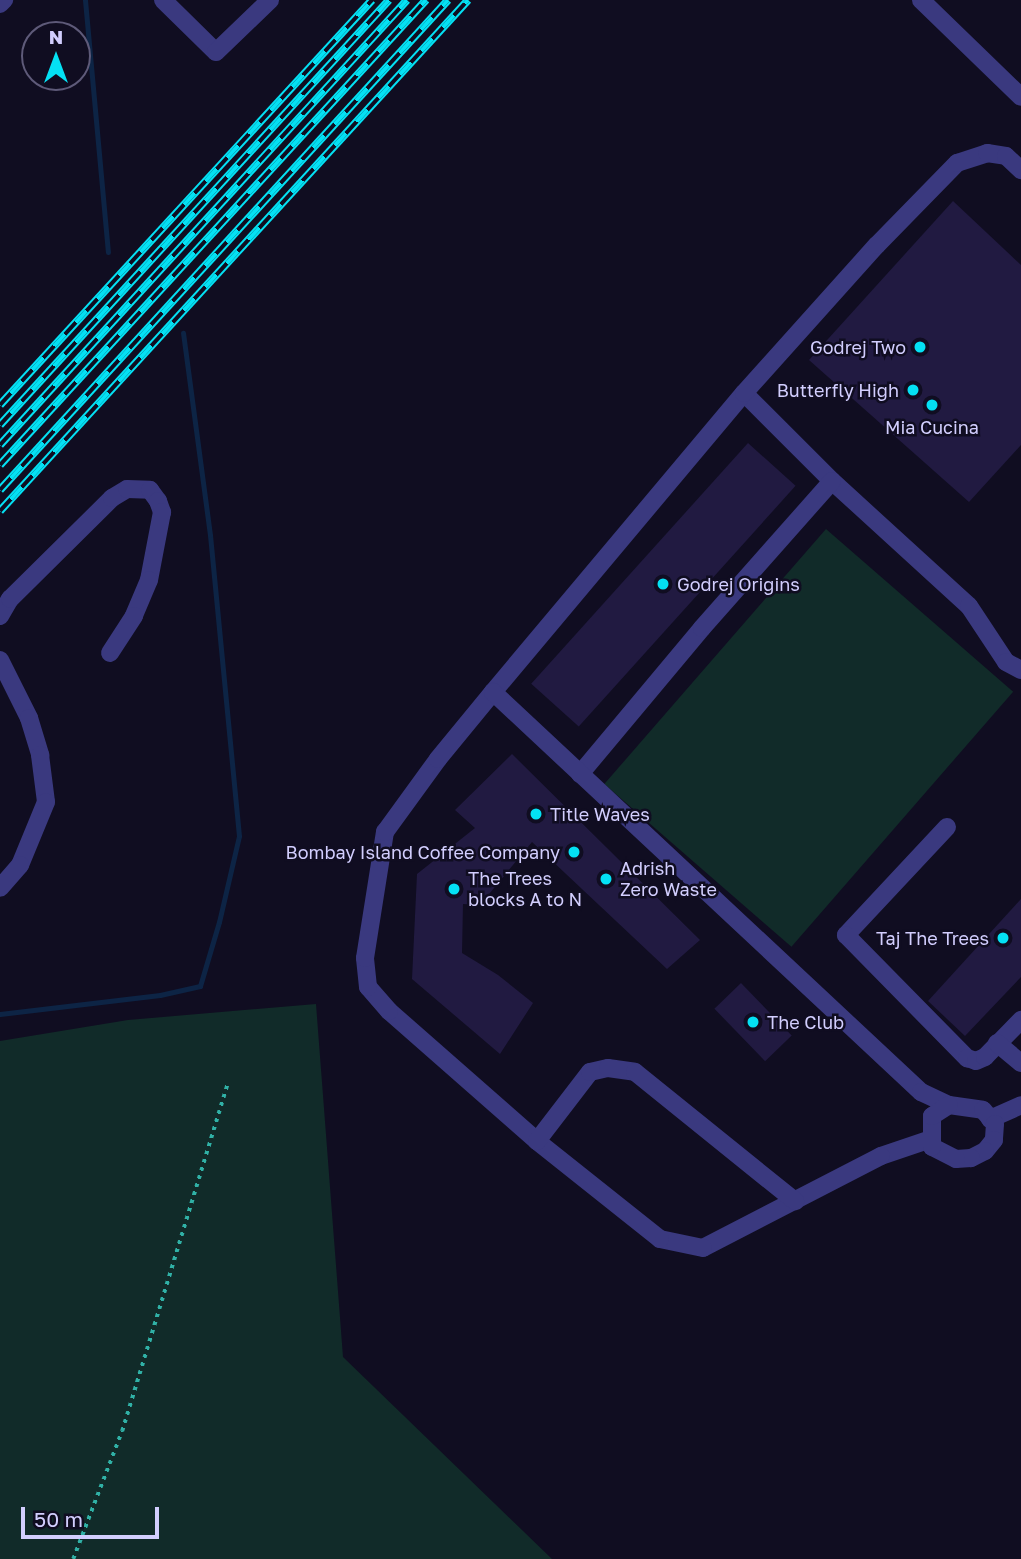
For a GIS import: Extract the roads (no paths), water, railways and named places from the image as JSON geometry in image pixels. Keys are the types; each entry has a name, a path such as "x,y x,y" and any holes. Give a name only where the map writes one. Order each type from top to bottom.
{"street":[{"path":"163,0 216,52 270,0"},
{"path":"921,0 1021,97"},
{"path":"931,1139 881,1156 703,1248 660,1239 537,1141 388,1011 369,987 365,958 384,832 438,758 744,393 877,245 957,163 987,153 1006,156 1021,170"},
{"path":"744,393 832,481 969,606 1006,662 1021,670"},
{"path":"580,774 702,628 832,481"},
{"path":"0,616 10,600 112,498 127,489 150,490 162,512 149,580 134,616 110,653"},
{"path":"0,660 29,718 40,755 46,802 20,865 0,888"},
{"path":"493,692 921,1092 949,1105 983,1110 995,1124 994,1140 985,1151 971,1158 956,1159 941,1154 932,1147 932,1116 949,1105"},
{"path":"947,827 846,935 967,1058 976,1061 985,1057 1021,1020"},
{"path":"998,1043 1021,1063"},
{"path":"537,1141 590,1072 608,1068 635,1072 795,1201"},
{"path":"990,1119 1021,1105"}],"waterway":[{"path":"85,0 108,252"},
{"path":"0,1014 160,995 200,986 219,922 239,836 210,535 183,333"}],"railway":[{"path":"0,405 372,0"},
{"path":"0,425 389,0"},
{"path":"0,445 407,0"},
{"path":"0,465 426,0"},
{"path":"0,490 448,0"},
{"path":"0,511 468,0"}],"place":[{"name":"Godrej Two","path":"920,347"},
{"name":"Butterfly High","path":"913,390"},
{"name":"Mia Cucina","path":"932,405"},
{"name":"Godrej Origins","path":"663,584"},
{"name":"Title Waves","path":"536,814"},
{"name":"Bombay Island Coffee Company","path":"574,852"},
{"name":"Adrish Zero Waste","path":"606,879"},
{"name":"The Trees blocks A to N","path":"454,889"},
{"name":"Taj The Trees","path":"1003,938"},
{"name":"The Club","path":"753,1022"}]}
